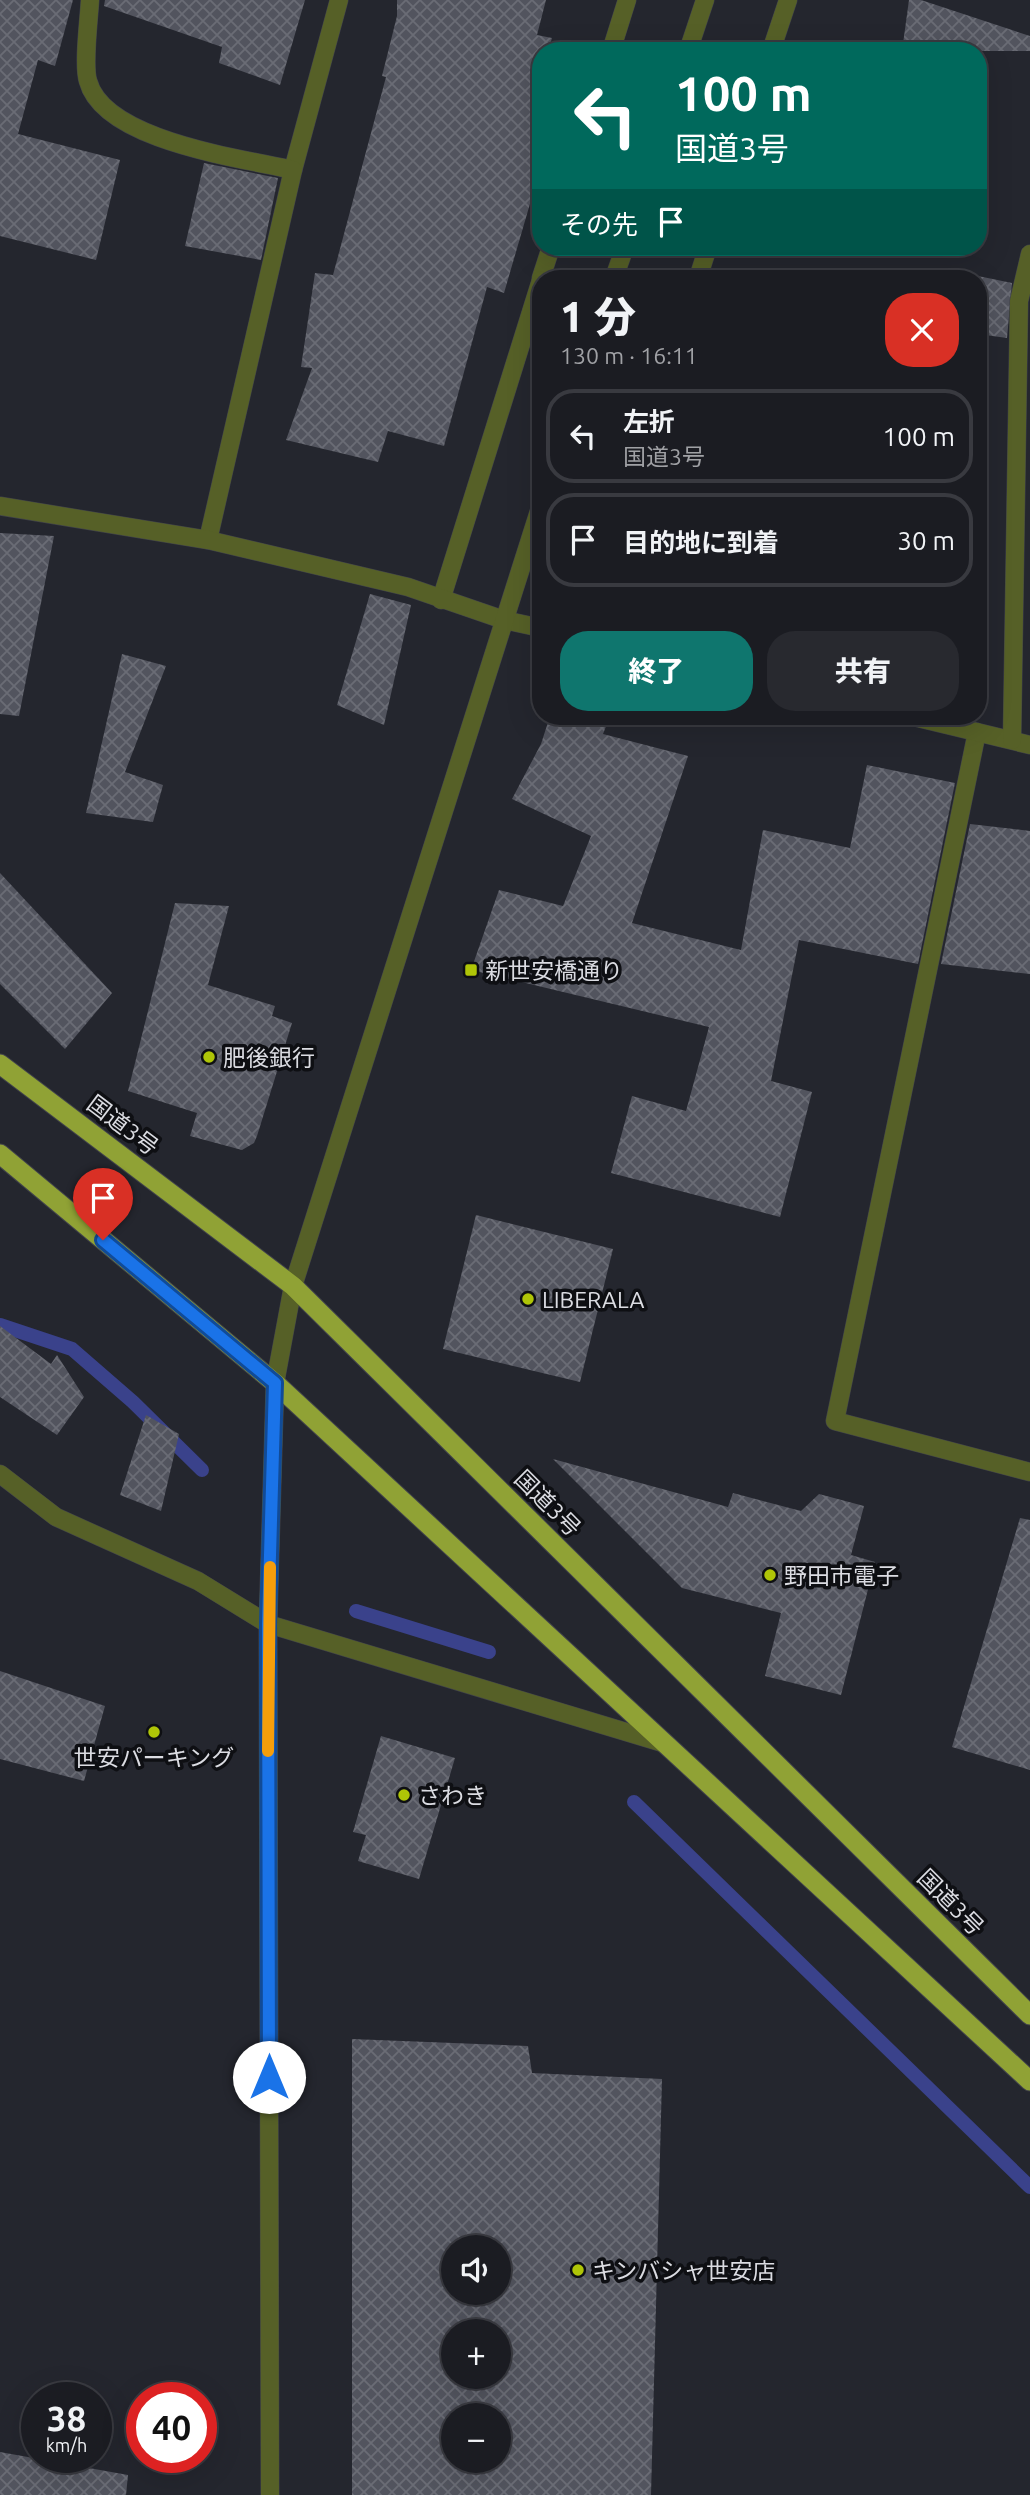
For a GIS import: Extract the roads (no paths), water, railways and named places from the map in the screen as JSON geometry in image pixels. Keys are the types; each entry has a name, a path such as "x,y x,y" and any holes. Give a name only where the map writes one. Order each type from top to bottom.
{"highway":[{"name":"国道3号","path":"0,1064 293,1286 1030,2015"},
{"path":"0,1154 275,1383 1030,2081"}],"street":[{"path":"90,0 88,82 111,116 156,138 293,170"},
{"path":"208,541 293,170 339,0"},
{"path":"614,42 627,0"},
{"path":"691,42 705,0"},
{"path":"774,42 788,0"},
{"path":"1012,740 1019,301 1030,254"},
{"path":"441,600 532,308"},
{"path":"0,506 208,541 408,587 504,620 532,626"},
{"path":"270,2495 268,1624 275,1383 293,1286 532,533"},
{"path":"948,725 1030,745"},
{"path":"977,732 835,1421 1030,1472"},
{"path":"0,1474 57,1517 198,1581 268,1624 666,1744"}],"waterway":[{"path":"0,1325 72,1349 133,1402 202,1470"},
{"path":"356,1611 489,1652"},
{"path":"634,1802 1030,2187"}],"place":[{"name":"新世安橋通り","path":"471,970"},
{"name":"肥後銀行","path":"209,1057"},
{"name":"LIBERALA","path":"528,1299"},
{"name":"野田市電子","path":"770,1575"},
{"name":"世安パーキング","path":"154,1732"},
{"name":"さわき","path":"404,1795"},
{"name":"キンバシャ世安店","path":"578,2270"}]}
